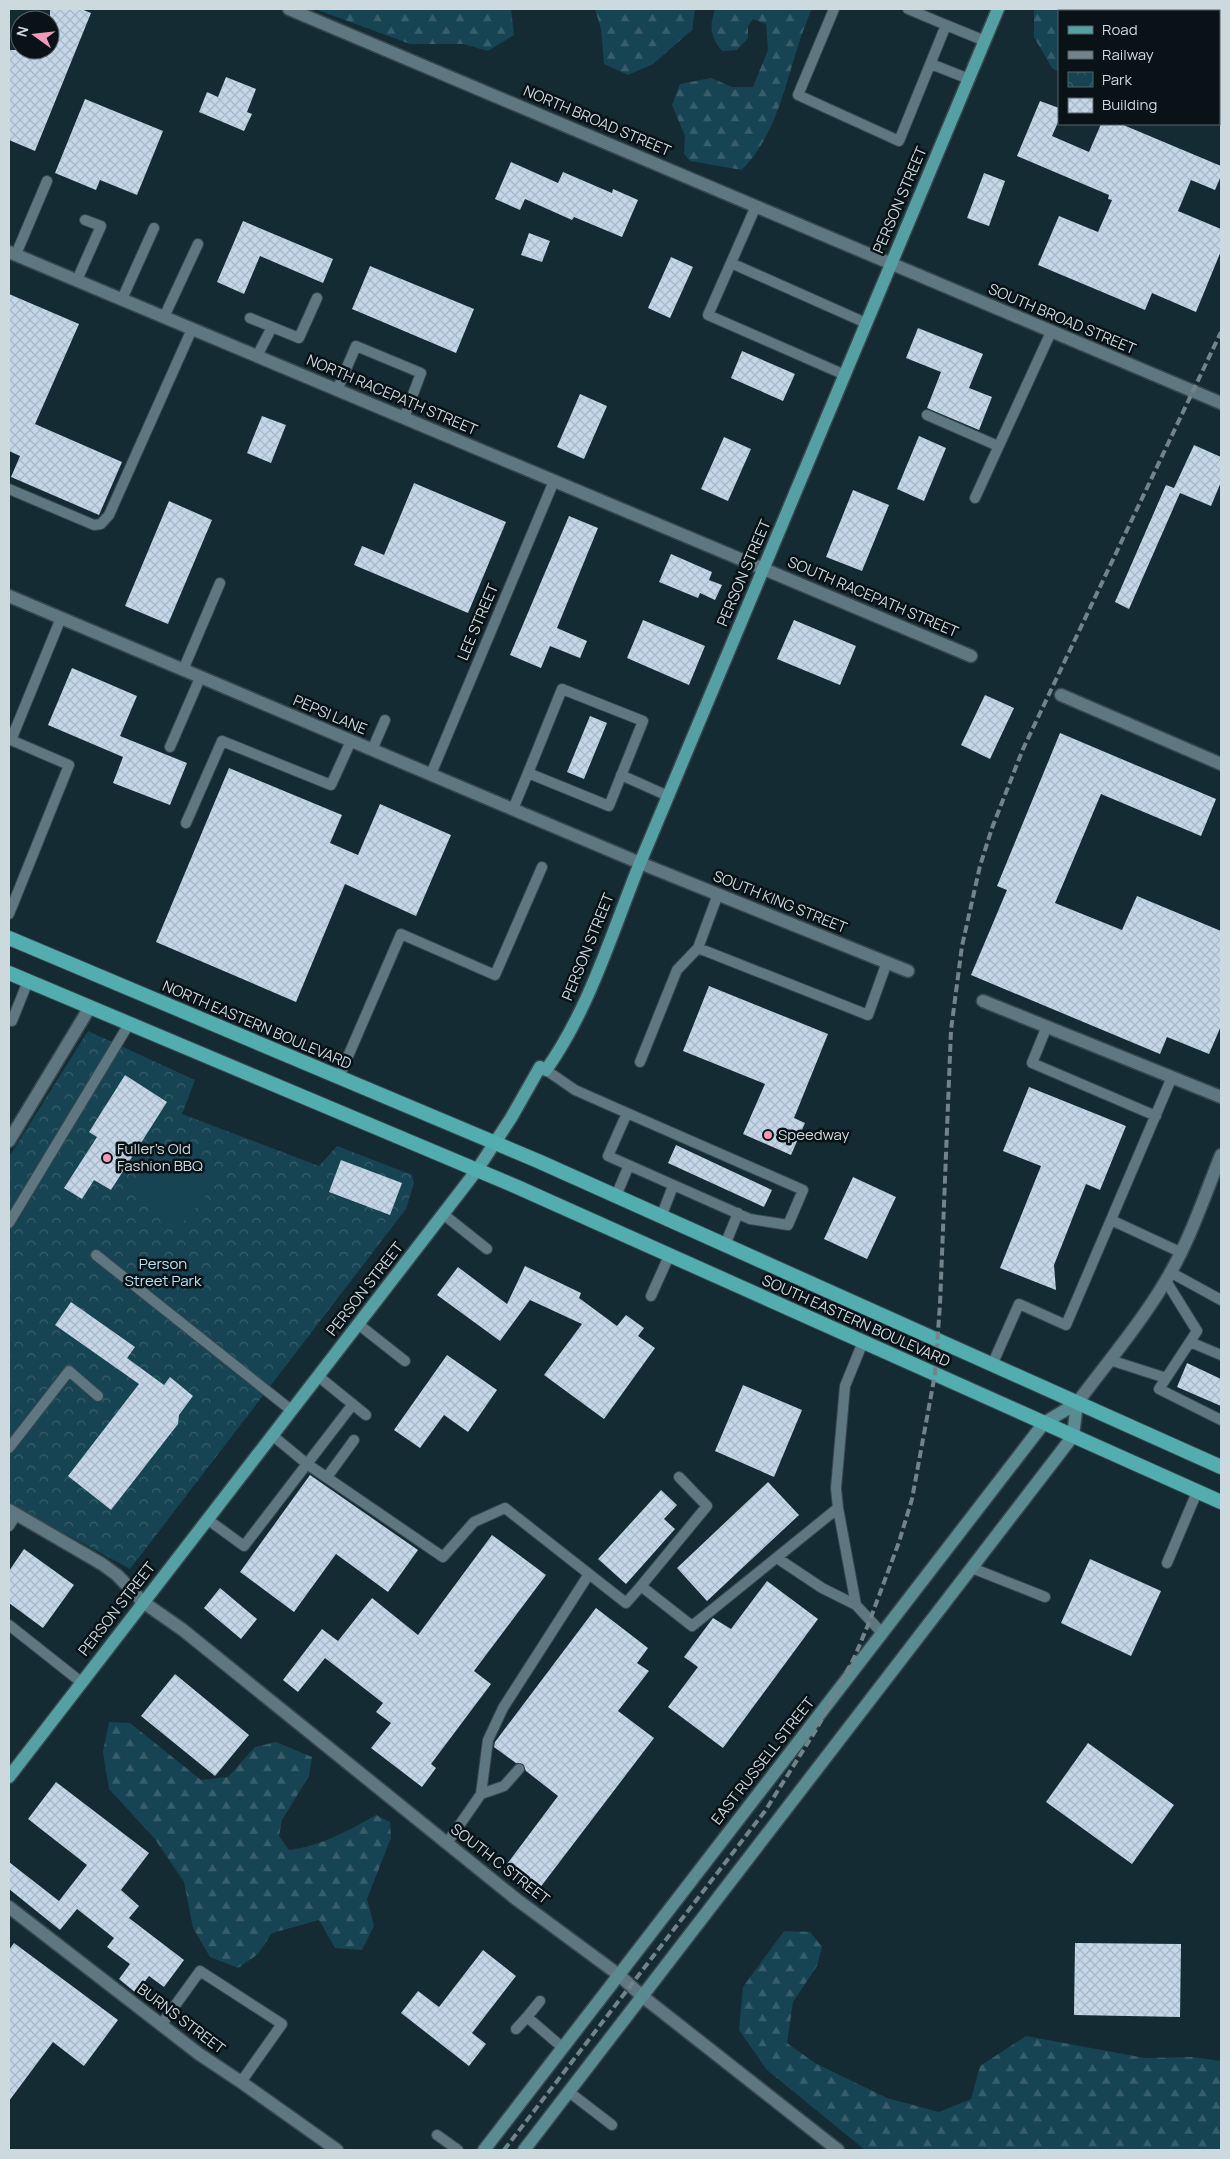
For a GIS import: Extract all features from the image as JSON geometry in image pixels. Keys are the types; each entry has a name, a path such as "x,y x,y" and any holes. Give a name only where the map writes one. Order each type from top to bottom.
{"highway":[{"name":"NORTH EASTERN BOULEVARD","path":"9,938 494,1142"},
{"path":"9,973 477,1170"},
{"name":"SOUTH EASTERN BOULEVARD","path":"494,1142 1221,1467"},
{"name":"SOUTH EASTERN BOULEVARD","path":"477,1170 1221,1502"}],"main road":[{"name":"PERSON STREET","path":"9,1777 477,1170 494,1142 512,1118 540,1067 546,1070 566,1039 583,1005 640,862 998,9"},
{"name":"EAST RUSSELL STREET","path":"484,2150 1044,1423 1077,1403"},
{"path":"524,2150 1073,1436 1077,1403"}],"street":[{"name":"NORTH BROAD STREET","path":"289,9 891,265"},
{"name":"NORTH RACEPATH STREET","path":"12,253 763,569"},
{"name":"SOUTH BROAD STREET","path":"891,265 1221,403"},
{"name":"SOUTH RACEPATH STREET","path":"763,569 971,656"},
{"name":"PEPSI LANE","path":"9,596 640,862"},
{"path":"1061,695 1221,764"},
{"name":"SOUTH KING STREET","path":"640,862 908,971"},
{"path":"983,1001 1221,1097"},
{"path":"9,1141 90,1007"},
{"name":"EAST RUSSELL STREET","path":"1077,1403 1110,1360 1168,1277 1216,1180 1221,1155"},
{"name":"SOUTH C STREET","path":"11,1517 102,1564 117,1575 143,1602 183,1630 516,1899 619,1975 642,1996 838,2150"},
{"name":"BURNS STREET","path":"9,1907 199,2054 337,2150"}],"lane":[{"path":"834,9 798,95 899,141 946,25"},
{"path":"908,9 985,40"},
{"path":"931,64 968,79"},
{"path":"12,253 47,180"},
{"path":"756,206 708,315 845,375"},
{"path":"77,280 101,226 85,220"},
{"path":"122,299 154,228"},
{"path":"164,317 198,244"},
{"path":"731,263 866,323"},
{"path":"250,318 299,338 317,298"},
{"path":"257,356 272,327"},
{"path":"9,489 94,526 101,524 109,515 192,329"},
{"path":"974,498 1051,332"},
{"path":"337,390 356,346 421,373 404,418"},
{"path":"927,415 998,446"},
{"name":"LEE STREET","path":"431,774 554,481"},
{"path":"183,670 220,583"},
{"path":"9,914 69,765 11,740 61,618"},
{"path":"170,747 200,678"},
{"path":"513,809 562,689 643,721 609,806 528,774"},
{"path":"372,750 385,720"},
{"path":"186,823 222,741 331,785 351,741"},
{"path":"621,775 668,796"},
{"path":"339,1078 401,934 495,975 542,867"},
{"path":"640,1062 677,970 698,948 718,894"},
{"path":"698,948 868,1015 887,962"},
{"path":"12,1021 28,981"},
{"path":"9,1224 129,1024"},
{"path":"1047,1026 1032,1063 1156,1116"},
{"path":"546,1070 575,1090 804,1190 788,1225 750,1218 608,1156 627,1113"},
{"path":"992,1365 1019,1304 1066,1325 1172,1077"},
{"path":"616,1196 629,1165"},
{"path":"661,1217 674,1186"},
{"path":"725,1245 738,1213"},
{"path":"443,1214 488,1249"},
{"path":"1111,1220 1180,1252"},
{"path":"96,1254 291,1410"},
{"path":"651,1296 669,1256"},
{"path":"1168,1277 1221,1300"},
{"path":"1168,1277 1197,1332 1159,1389 1221,1420"},
{"path":"358,1324 405,1361"},
{"path":"856,1604 836,1488 845,1386 863,1342"},
{"path":"1190,1342 1221,1355"},
{"path":"1110,1360 1166,1378"},
{"path":"9,1448 69,1371 98,1396"},
{"path":"318,1376 366,1415"},
{"path":"207,1519 244,1546 353,1404"},
{"path":"272,1435 307,1464 443,1558 474,1522 506,1508 626,1603 708,1506 679,1477"},
{"path":"327,1477 354,1440"},
{"path":"1167,1563 1197,1492"},
{"path":"641,1586 692,1626 838,1508"},
{"path":"777,1558 822,1588 856,1604 882,1633"},
{"path":"972,1568 1045,1597"},
{"path":"447,1843 481,1794 488,1740 503,1708 589,1574"},
{"path":"9,1625 81,1682"},
{"path":"481,1794 504,1786 519,1769"},
{"path":"161,2025 200,1971 282,2024 241,2082"},
{"path":"516,2029 540,2001"},
{"path":"527,2017 563,2048"},
{"path":"569,2092 612,2125"},
{"path":"437,2135 458,2150"}],"green space":[{"path":"315,9 511,9 514,35 488,51 463,44 410,44"},
{"path":"595,9 695,9 692,30 653,64 628,75 604,64 601,29"},
{"path":"715,9 812,9 784,93 768,133 742,170 690,161 684,154 685,136 672,105 680,84 711,78 732,87 753,87 768,50 766,24 753,19 748,26 748,38 737,50 722,51 715,41 711,27"},
{"path":"1034,9 1221,9 1221,120 1220,10 1058,10 1058,71 1052,68 1034,37"},
{"name":"Person Street Park","path":"88,1031 195,1080 182,1114 319,1166 337,1146 412,1175 414,1183 406,1209 130,1569 9,1503 9,1157"},
{"path":"178,1137 223,1176 201,1202 156,1163"},
{"path":"154,1165 199,1204 177,1229 132,1191"},
{"path":"109,1722 130,1723 201,1780 228,1777 255,1747 276,1742 312,1757 309,1776 282,1820 279,1836 289,1850 323,1841 345,1832 376,1815 390,1822 391,1838 367,1899 374,1926 362,1950 335,1948 319,1920 272,1933 258,1954 238,1968 210,1957 193,1928 184,1882 155,1839 109,1789 103,1752"},
{"path":"784,1931 810,1932 822,1947 817,1966 793,2002 787,2043 815,2063 887,2098 939,2112 971,2099 980,2066 1026,2036 1145,2058 1192,2057 1221,2061 1221,2150 865,2150 767,2070 739,2030 743,1987"}],"building":[{"path":"81,9 91,13 35,151 9,140 9,50 10,60 60,60 60,10 50,10"},
{"path":"226,77 256,89 247,112 252,114 244,131 199,112 207,92 218,97"},
{"path":"85,99 163,131 137,195 100,180 96,190 55,173"},
{"path":"1040,101 1058,108 1058,122 1052,136 1089,152 1101,125 1123,125 1221,166 1221,176 1215,190 1191,180 1178,211 1221,229 1221,251 1196,312 1152,293 1145,310 1038,265 1059,216 1098,232 1112,200 1108,199 1109,195 1017,156"},
{"path":"511,162 558,183 563,172 612,193 613,189 638,200 622,237 574,217 572,220 525,199 520,210 495,199"},
{"path":"984,173 1005,181 989,226 967,218"},
{"path":"243,221 333,259 323,283 260,256 244,294 217,282"},
{"path":"529,233 550,241 542,262 521,255"},
{"path":"671,257 693,267 670,318 648,308"},
{"path":"370,266 474,309 456,353 352,309"},
{"path":"9,294 79,324 35,424 122,462 99,515 11,477 20,456 9,451"},
{"path":"918,328 983,354 969,388 992,397 979,430 927,408 941,372 906,358"},
{"path":"742,351 795,374 783,401 731,378"},
{"path":"580,394 607,406 584,459 557,447"},
{"path":"262,416 286,425 271,463 247,453"},
{"path":"919,436 946,448 924,501 897,489"},
{"path":"724,437 751,449 728,501 701,489"},
{"path":"1194,445 1221,457 1221,482 1211,506 1180,493 1129,609 1115,602 1166,485 1174,488"},
{"path":"414,483 506,522 468,613 354,565 362,546 384,555"},
{"path":"853,490 889,505 862,571 826,557"},
{"path":"169,501 212,520 168,624 125,606"},
{"path":"569,516 598,528 557,628 587,641 580,658 550,646 541,668 510,655"},
{"path":"671,554 712,572 709,580 722,585 715,600 700,593 698,598 659,582"},
{"path":"643,620 705,646 689,685 627,658"},
{"path":"794,620 856,646 840,685 777,659"},
{"path":"72,668 137,696 120,736 187,763 170,805 113,783 123,757 48,725"},
{"path":"985,695 1014,708 990,759 961,745"},
{"path":"590,716 607,723 584,779 567,772"},
{"path":"1060,733 1216,799 1201,836 1101,794 1055,903 1122,930 1137,896 1221,931 1221,1026 1209,1054 1167,1037 1160,1054 971,975 1007,890 997,886"},
{"path":"229,768 342,815 330,843 358,855 380,804 451,835 416,916 345,884 296,1002 156,942"},
{"path":"709,986 828,1034 794,1118 805,1123 791,1155 743,1134 765,1084 683,1051"},
{"name":"Fuller's Old Fashion BBQ","path":"125,1075 167,1102 111,1190 94,1180 82,1199 64,1188 97,1137 89,1132"},
{"path":"1029,1087 1126,1126 1100,1190 1086,1184 1054,1265 1056,1290 1000,1268 1041,1166 1003,1151"},
{"path":"676,1145 772,1190 764,1207 668,1163"},
{"path":"341,1160 402,1183 390,1215 329,1192"},
{"path":"853,1177 896,1197 867,1259 824,1239"},
{"path":"525,1266 581,1293 579,1298 617,1326 626,1315 644,1328 638,1336 655,1348 604,1419 544,1375 582,1324 530,1300 500,1341 437,1295 458,1267 507,1304"},
{"path":"71,1302 135,1347 127,1358 164,1385 170,1377 193,1396 179,1415 178,1424 111,1510 68,1476 139,1384 55,1325"},
{"path":"447,1355 497,1390 468,1432 444,1415 420,1448 394,1430"},
{"path":"1187,1363 1221,1379 1221,1406 1177,1387"},
{"path":"743,1385 802,1410 774,1477 715,1451"},
{"path":"310,1475 418,1550 388,1592 336,1554 294,1612 240,1572"},
{"path":"768,1482 799,1515 707,1601 677,1568"},
{"path":"661,1490 677,1505 664,1519 675,1529 626,1584 598,1559"},
{"path":"492,1535 546,1575 474,1671 491,1684 431,1764 436,1768 422,1787 371,1748 391,1723 376,1712 383,1703 325,1658 298,1692 283,1680 322,1629 338,1641 372,1598 418,1635"},
{"path":"24,1549 74,1585 43,1628 9,1603 9,1571"},
{"path":"1090,1559 1161,1591 1131,1656 1061,1623"},
{"path":"767,1581 818,1619 723,1748 668,1707 698,1667 684,1657 713,1618 731,1629"},
{"path":"220,1588 257,1619 241,1639 204,1608"},
{"path":"596,1608 648,1648 637,1663 649,1671 618,1711 654,1738 536,1893 504,1868 558,1796 526,1771 523,1764 516,1763 494,1747 495,1742"},
{"path":"175,1674 249,1735 215,1776 141,1716"},
{"path":"1088,1743 1174,1805 1132,1864 1046,1802"},
{"path":"56,1782 149,1853 121,1890 139,1906 129,1918 184,1960 164,1987 149,1976 136,1993 119,1979 130,1964 107,1947 114,1938 77,1909 60,1930 9,1889 9,1862 59,1901 87,1865 28,1819"},
{"path":"14,1943 118,2020 84,2066 53,2042 9,2101 9,1950"},
{"path":"1075,1943 1181,1944 1180,2017 1074,2015"},
{"path":"483,1950 516,1976 472,2033 486,2044 469,2066 401,2013 418,1991 439,2007"}],"railway":[{"path":"504,2150 765,1811 816,1730 855,1656 870,1620 899,1542 912,1499 935,1374 940,1304 951,1030 962,946 980,866 992,828 1023,749 1221,332"}],"place":[{"name":"Speedway","path":"768,1135"},
{"name":"Fuller's Old Fashion BBQ","path":"107,1158"}]}
